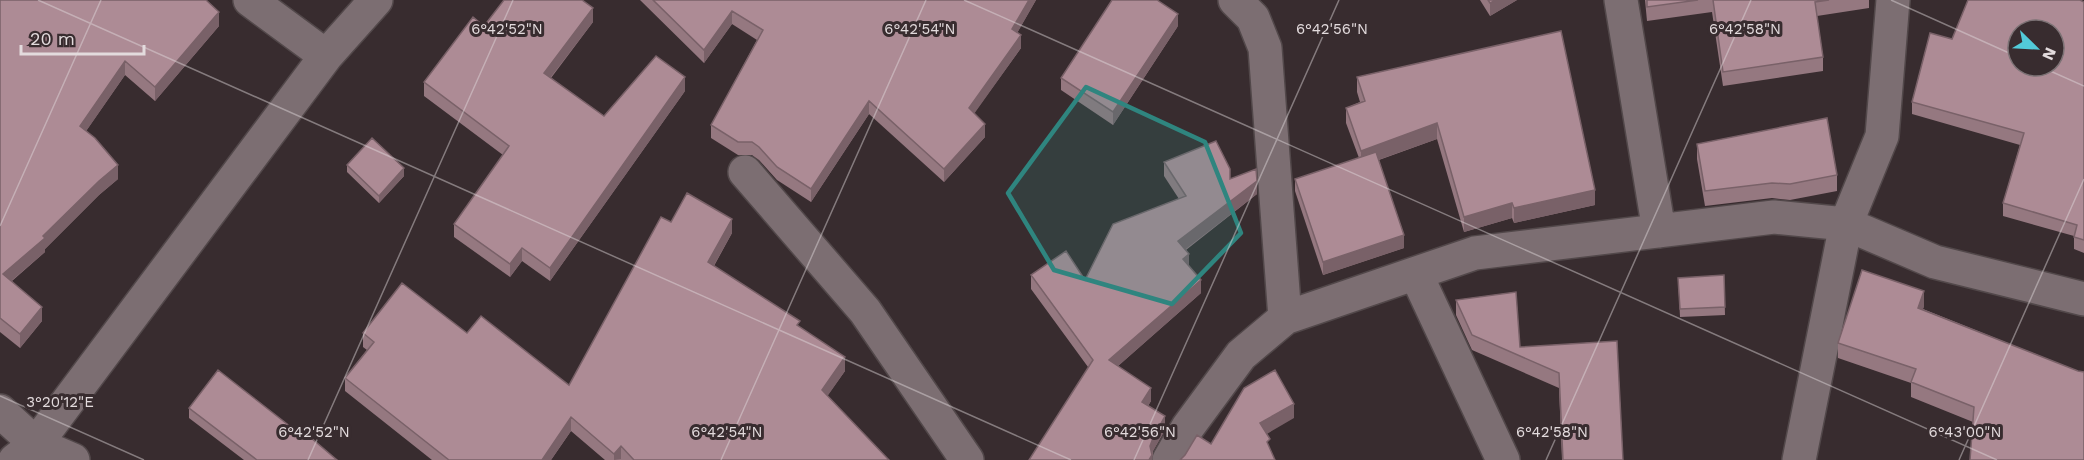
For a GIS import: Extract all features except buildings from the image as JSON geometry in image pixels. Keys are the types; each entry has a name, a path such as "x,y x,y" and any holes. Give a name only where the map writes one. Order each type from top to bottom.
{"street":[{"path":"250,0 326,56"},
{"path":"25,452 326,56 376,0"},
{"path":"1235,0 1253,18 1265,48 1285,318"},
{"path":"1621,0 1659,231"},
{"path":"1799,460 1846,224 1882,136 1893,0"},
{"path":"745,172 865,311 967,460"},
{"path":"1169,460 1188,427 1241,355 1285,318 1475,253 1774,217 1846,224 1935,262 2084,299"},
{"path":"1416,274 1503,460"},
{"path":"0,411 25,452 73,460"}],"highlighted area":[{"path":"1086,87 1205,142 1241,233 1172,304 1054,270 1008,193"}]}
